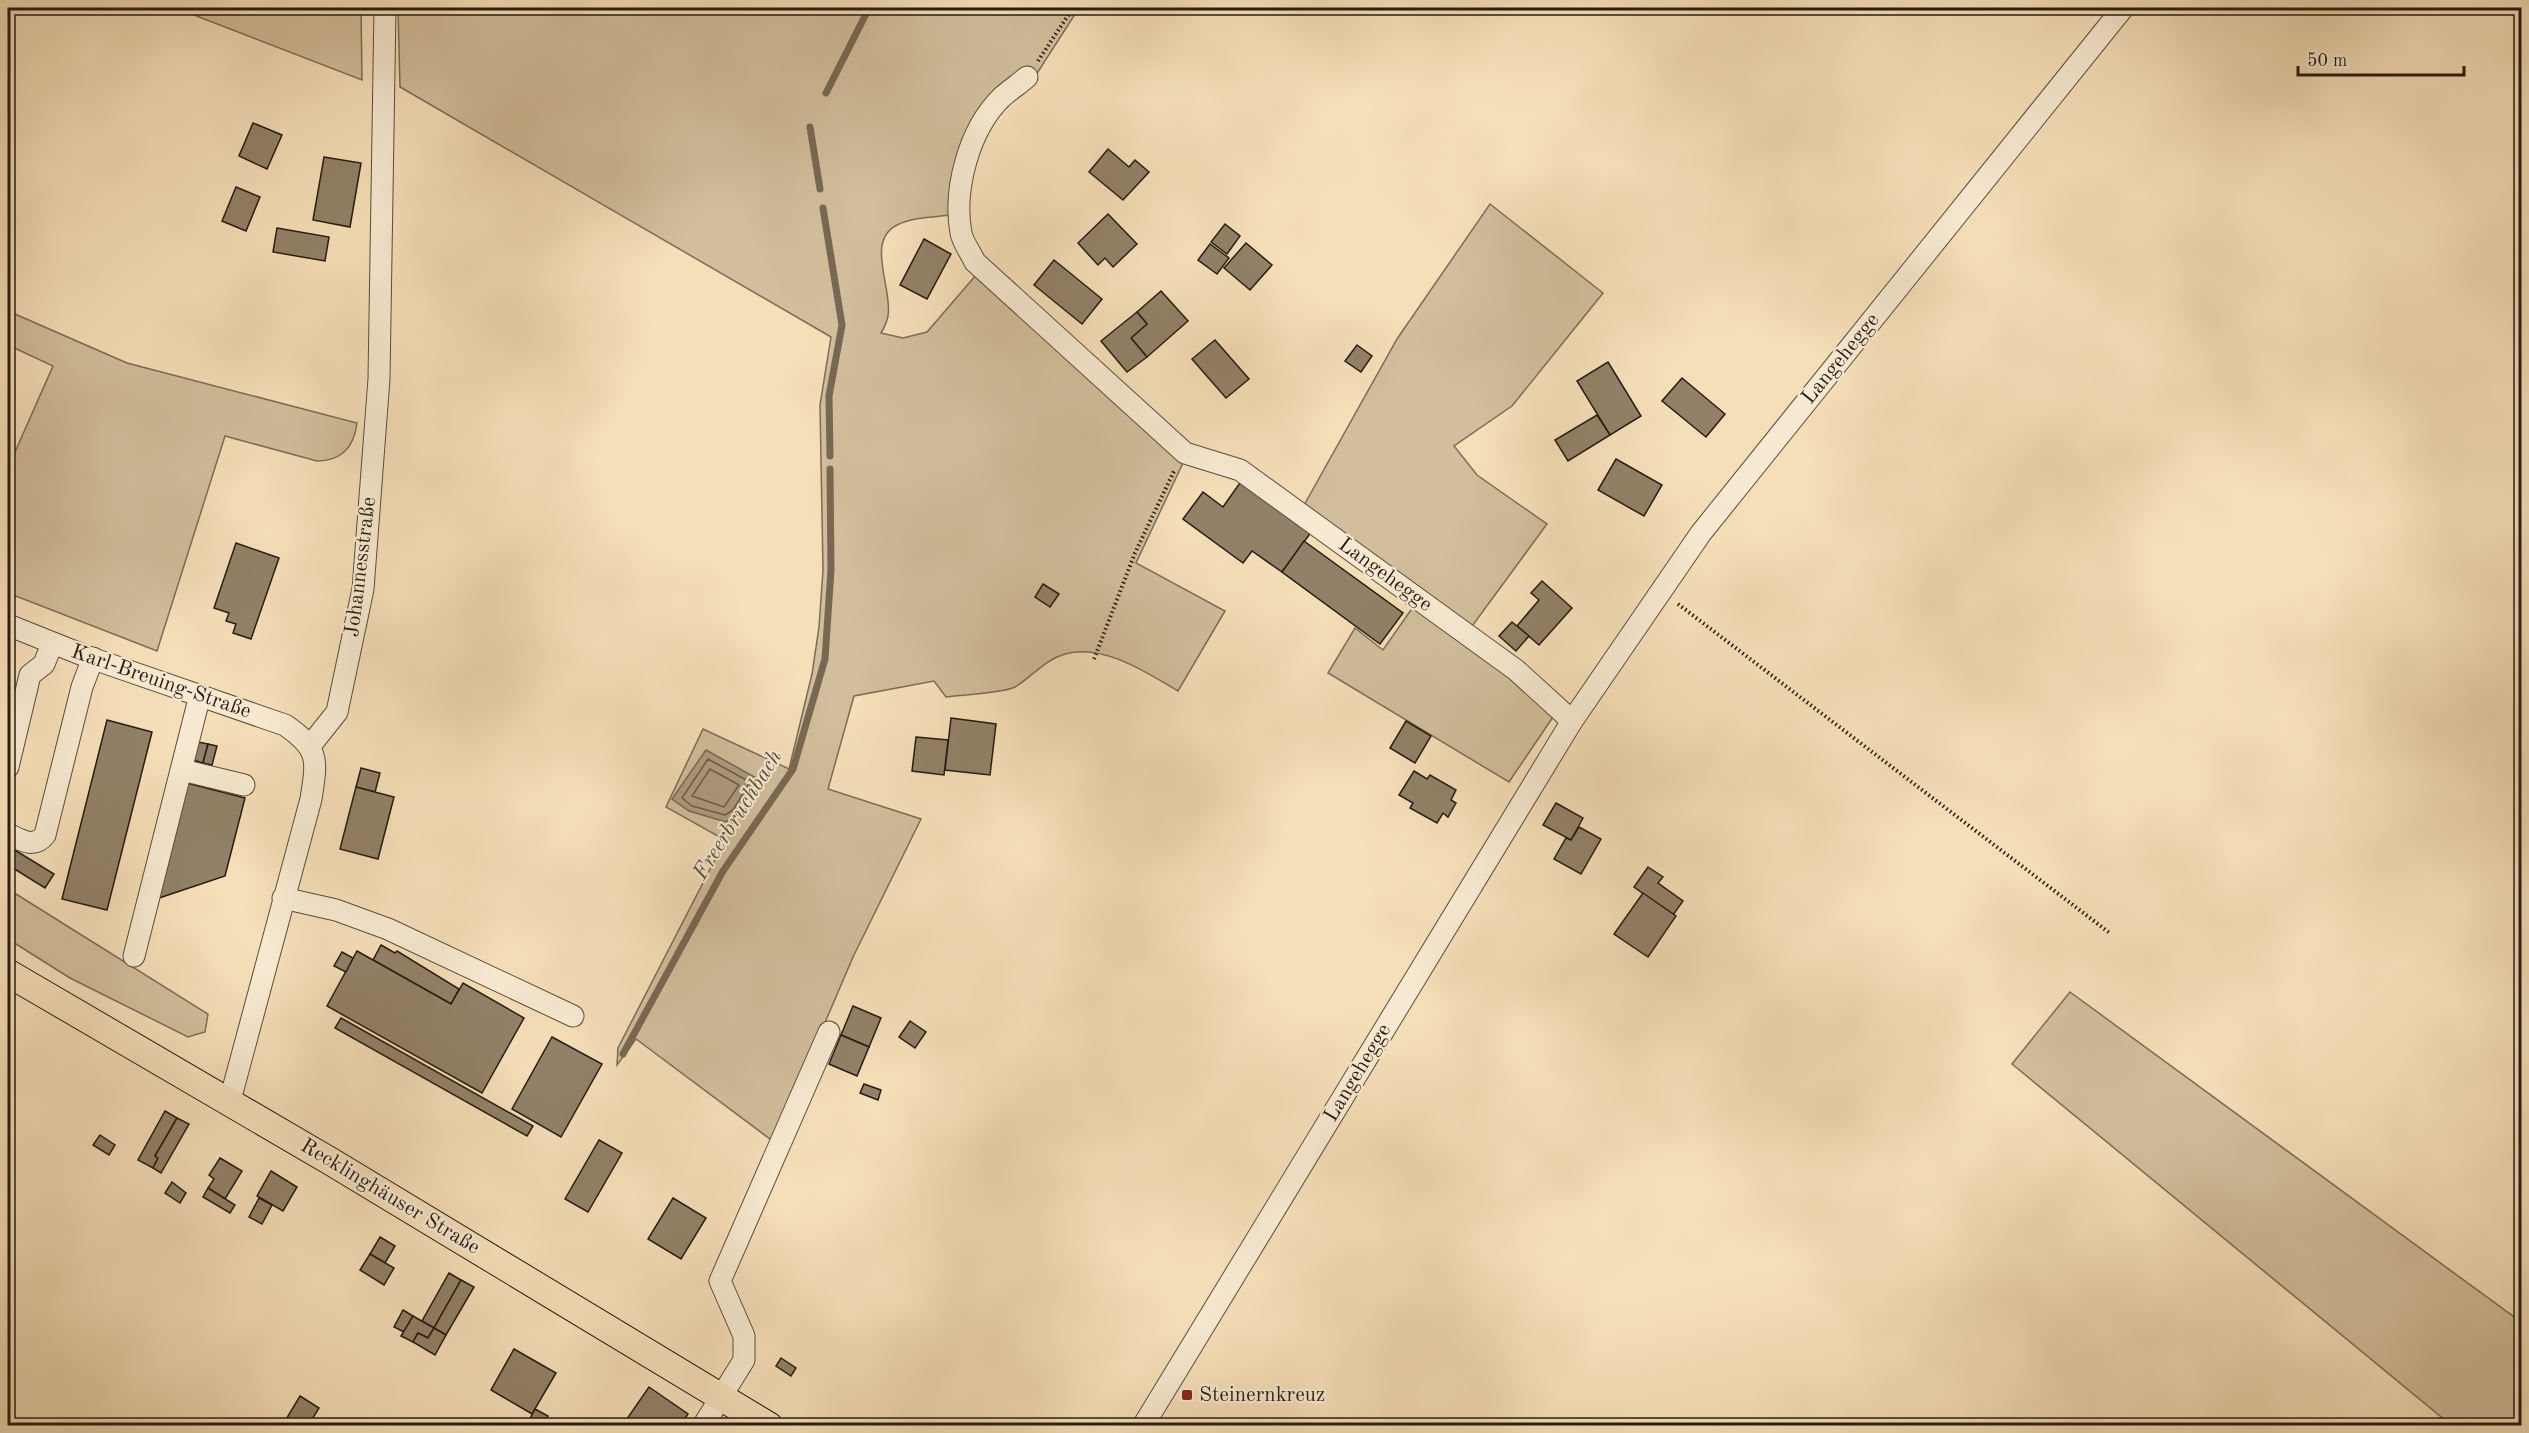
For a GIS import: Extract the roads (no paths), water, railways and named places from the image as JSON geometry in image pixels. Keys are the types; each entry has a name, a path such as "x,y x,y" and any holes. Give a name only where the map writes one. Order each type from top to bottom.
{"main road":[{"name":"Recklinghäuser Straße","path":"8,973 330,1161 769,1425"}],"street":[{"name":"Johannesstraße","path":"310,746 337,712 363,589 379,379 385,8"},
{"name":"Langehegge","path":"1143,1425 1572,721 1661,590 1701,533 2123,8"},
{"name":"Langehegge","path":"1027,77 1000,98 974,138 958,193 961,235 975,262 1185,453 1240,470 1516,670 1572,721"},
{"name":"Karl-Breuing-Straße","path":"8,625 52,644 285,725 310,746"},
{"path":"8,766 30,675 44,664 52,644"},
{"path":"8,834 28,843 41,840 45,835 82,687 93,658"},
{"path":"134,956 200,695"},
{"path":"229,1104 311,799 316,765 310,746"},
{"path":"182,770 244,785"},
{"path":"284,898 336,910 388,929 573,1016"},
{"path":"703,1425 744,1360 744,1336 720,1281 829,1032"}],"water":[{"path":"706,750 758,779 737,815 726,822 689,811 672,799"}],"waterway":[{"name":"Freerbruchbach","path":"826,93 869,8"},
{"name":"Freerbruchbach","path":"810,127 820,189"},
{"name":"Freerbruchbach","path":"823,208 842,325 829,396 830,456"},
{"name":"Freerbruchbach","path":"623,1054 723,871 793,769 825,659 831,570 830,469"}],"place":[{"name":"Steinernkreuz","path":"1187,1395"}]}
